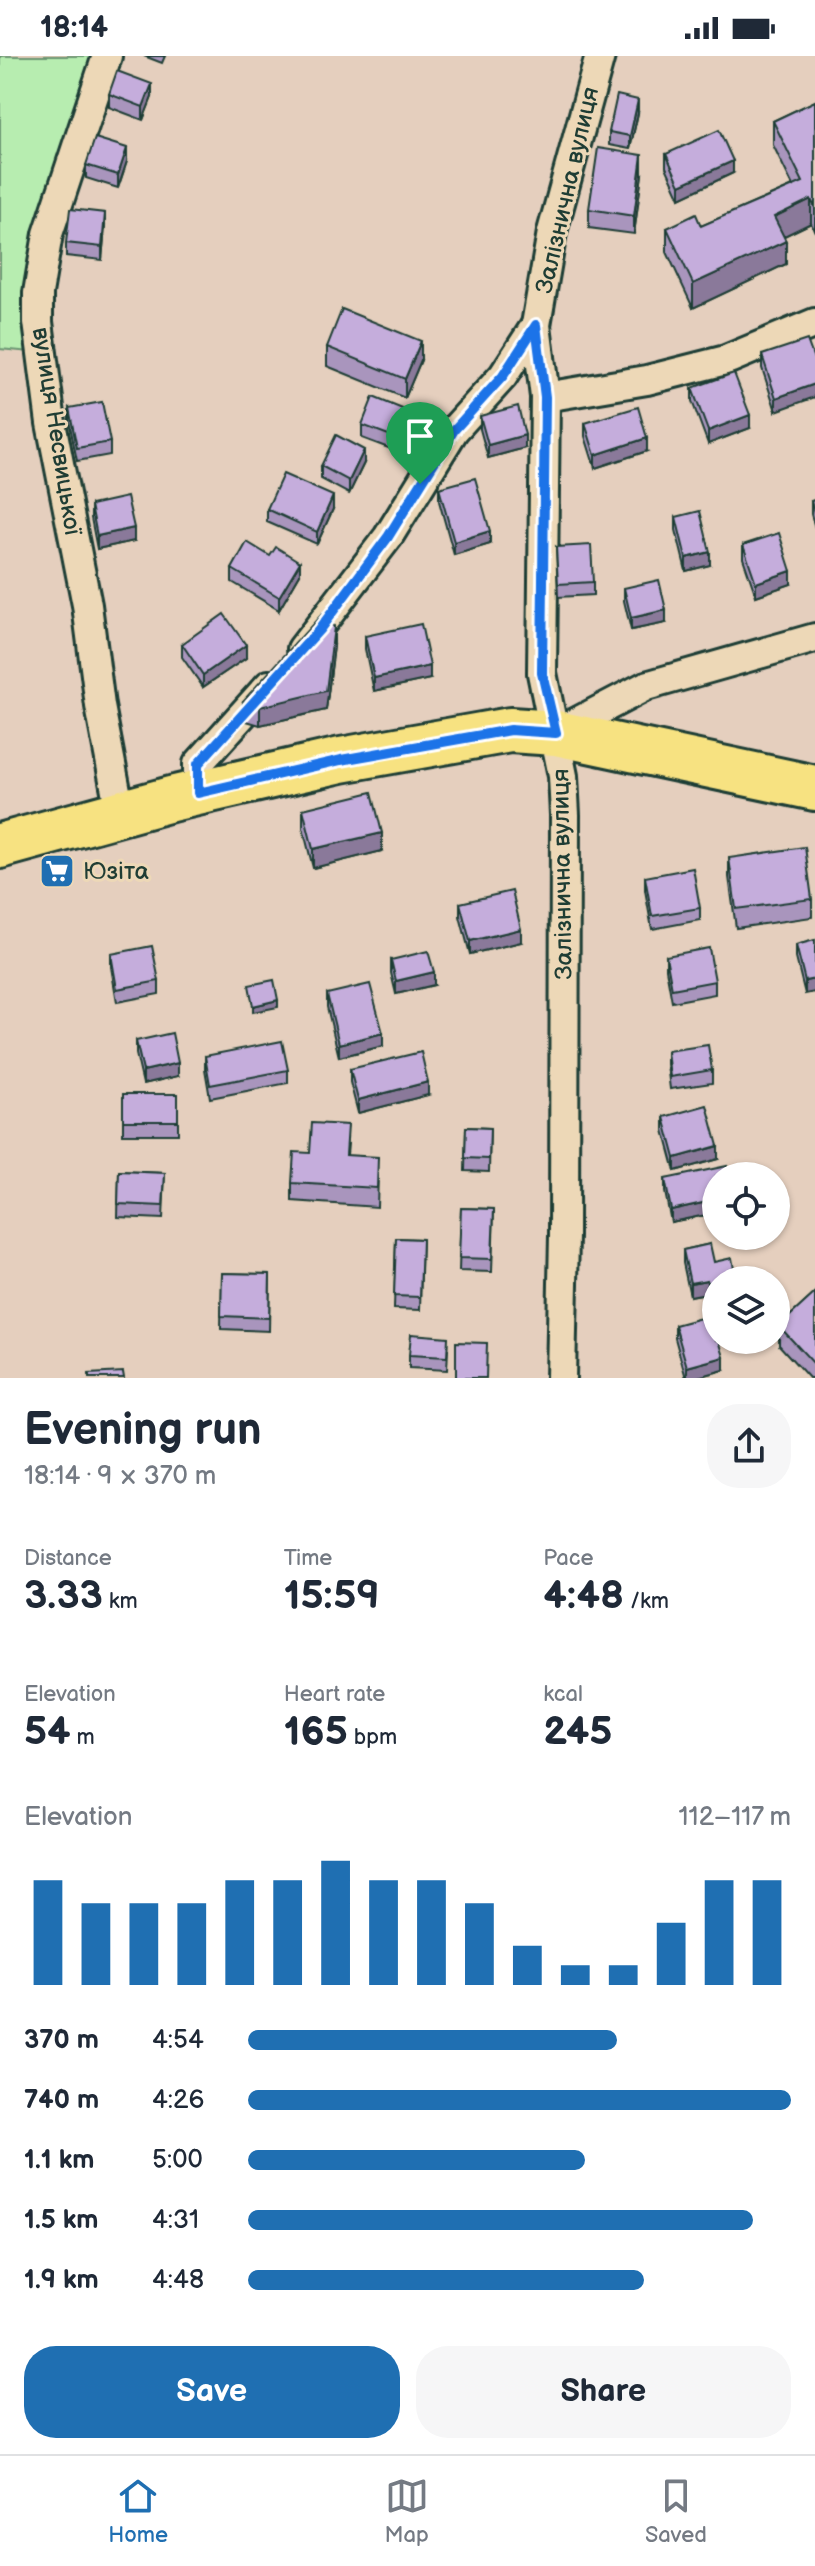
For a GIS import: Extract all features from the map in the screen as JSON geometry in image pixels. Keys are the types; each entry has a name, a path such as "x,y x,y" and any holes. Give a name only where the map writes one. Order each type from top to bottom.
{"main road":[{"path":"0,846 120,812 341,760 510,730 556,733 815,788"}],"street":[{"name":"вулиця Несвицької","path":"107,56 48,234 38,293 38,322 51,423 85,591 100,706 120,812"},
{"name":"Залізнична вулиця","path":"561,1378 565,815 563,776 542,673 545,397 536,325 552,232 600,56"},
{"path":"545,397 647,380 726,360 815,323"},
{"name":"Залізнична вулиця","path":"198,793 198,764 319,630 388,537 454,430 503,376 536,325"},
{"path":"556,733 646,686 815,638"}],"green space":[{"path":"0,56 107,56 48,234 41,353 0,349"}],"building":[{"path":"117,71 152,84 143,107 109,94"},
{"path":"617,95 638,100 630,136 609,132"},
{"path":"815,101 815,208 811,199 774,217 786,241 693,284 667,228 696,214 701,226 803,182 773,121"},
{"path":"719,130 733,161 680,185 666,154"},
{"path":"95,138 127,148 118,175 86,165"},
{"path":"598,148 642,155 634,216 589,209"},
{"path":"70,209 105,213 102,247 66,243"},
{"path":"342,309 421,341 405,379 327,347"},
{"path":"807,340 815,362 815,384 776,398 762,355"},
{"path":"734,373 750,415 708,431 692,388"},
{"path":"373,397 410,412 399,439 362,425"},
{"path":"102,402 110,442 77,448 69,408"},
{"path":"518,406 525,435 488,445 480,416"},
{"path":"638,407 647,438 595,455 585,423"},
{"path":"336,435 364,450 349,481 321,466"},
{"path":"283,474 333,496 317,532 267,509"},
{"path":"475,478 490,531 454,542 439,488"},
{"path":"127,497 134,528 97,536 91,505"},
{"path":"700,511 710,552 686,558 676,517"},
{"path":"779,533 791,571 756,583 743,545"},
{"path":"247,542 270,556 276,547 300,562 279,597 232,569"},
{"path":"591,545 593,582 558,584 556,547"},
{"path":"659,580 666,610 631,618 624,588"},
{"path":"224,614 246,645 203,675 182,644"},
{"path":"322,614 334,627 326,691 260,707 243,701"},
{"path":"421,624 430,666 374,678 365,636"},
{"path":"372,792 382,833 313,849 303,809"},
{"path":"805,847 812,899 736,909 729,858"},
{"path":"693,868 700,908 652,916 645,877"},
{"path":"512,891 521,929 470,941 460,903"},
{"path":"815,940 815,979 805,981 796,945"},
{"path":"152,946 159,981 117,989 111,954"},
{"path":"709,948 715,981 672,989 666,956"},
{"path":"428,951 434,972 396,981 391,960"},
{"path":"274,980 278,1000 253,1006 249,985"},
{"path":"370,984 383,1033 339,1044 327,994"},
{"path":"172,1033 178,1063 143,1071 136,1041"},
{"path":"282,1041 288,1070 210,1085 205,1056"},
{"path":"708,1045 712,1070 670,1077 667,1051"},
{"path":"421,1052 428,1082 358,1100 350,1069"},
{"path":"123,1094 178,1094 178,1121 123,1121"},
{"path":"707,1105 718,1146 675,1158 664,1117"},
{"path":"312,1123 348,1125 346,1155 378,1157 377,1188 292,1183 294,1152 310,1153"},
{"path":"466,1127 490,1128 489,1159 465,1158"},
{"path":"119,1171 165,1173 163,1206 118,1204"},
{"path":"702,1171 702,1203 671,1210 665,1179"},
{"path":"461,1208 494,1209 492,1259 459,1258"},
{"path":"396,1238 422,1239 420,1297 394,1296"},
{"path":"702,1246 702,1250 711,1250 714,1262 732,1258 733,1266 702,1266 702,1281 690,1283 683,1250"},
{"path":"222,1273 270,1274 269,1318 221,1316"},
{"path":"815,1293 815,1365 790,1338 790,1316"},
{"path":"702,1318 702,1354 723,1354 724,1357 687,1367 675,1325"},
{"path":"411,1334 448,1337 447,1357 409,1355"},
{"path":"456,1342 487,1343 486,1378 456,1378"},
{"path":"123,1372 124,1378 89,1378 89,1374"}],"place":[{"name":"Юзіта","path":"57,871"}],"route":[{"path":"536,325 545,397 542,673 556,733 510,730 341,760 198,793 198,764 319,630 388,537 420,484 454,430 503,376 536,325"}]}
